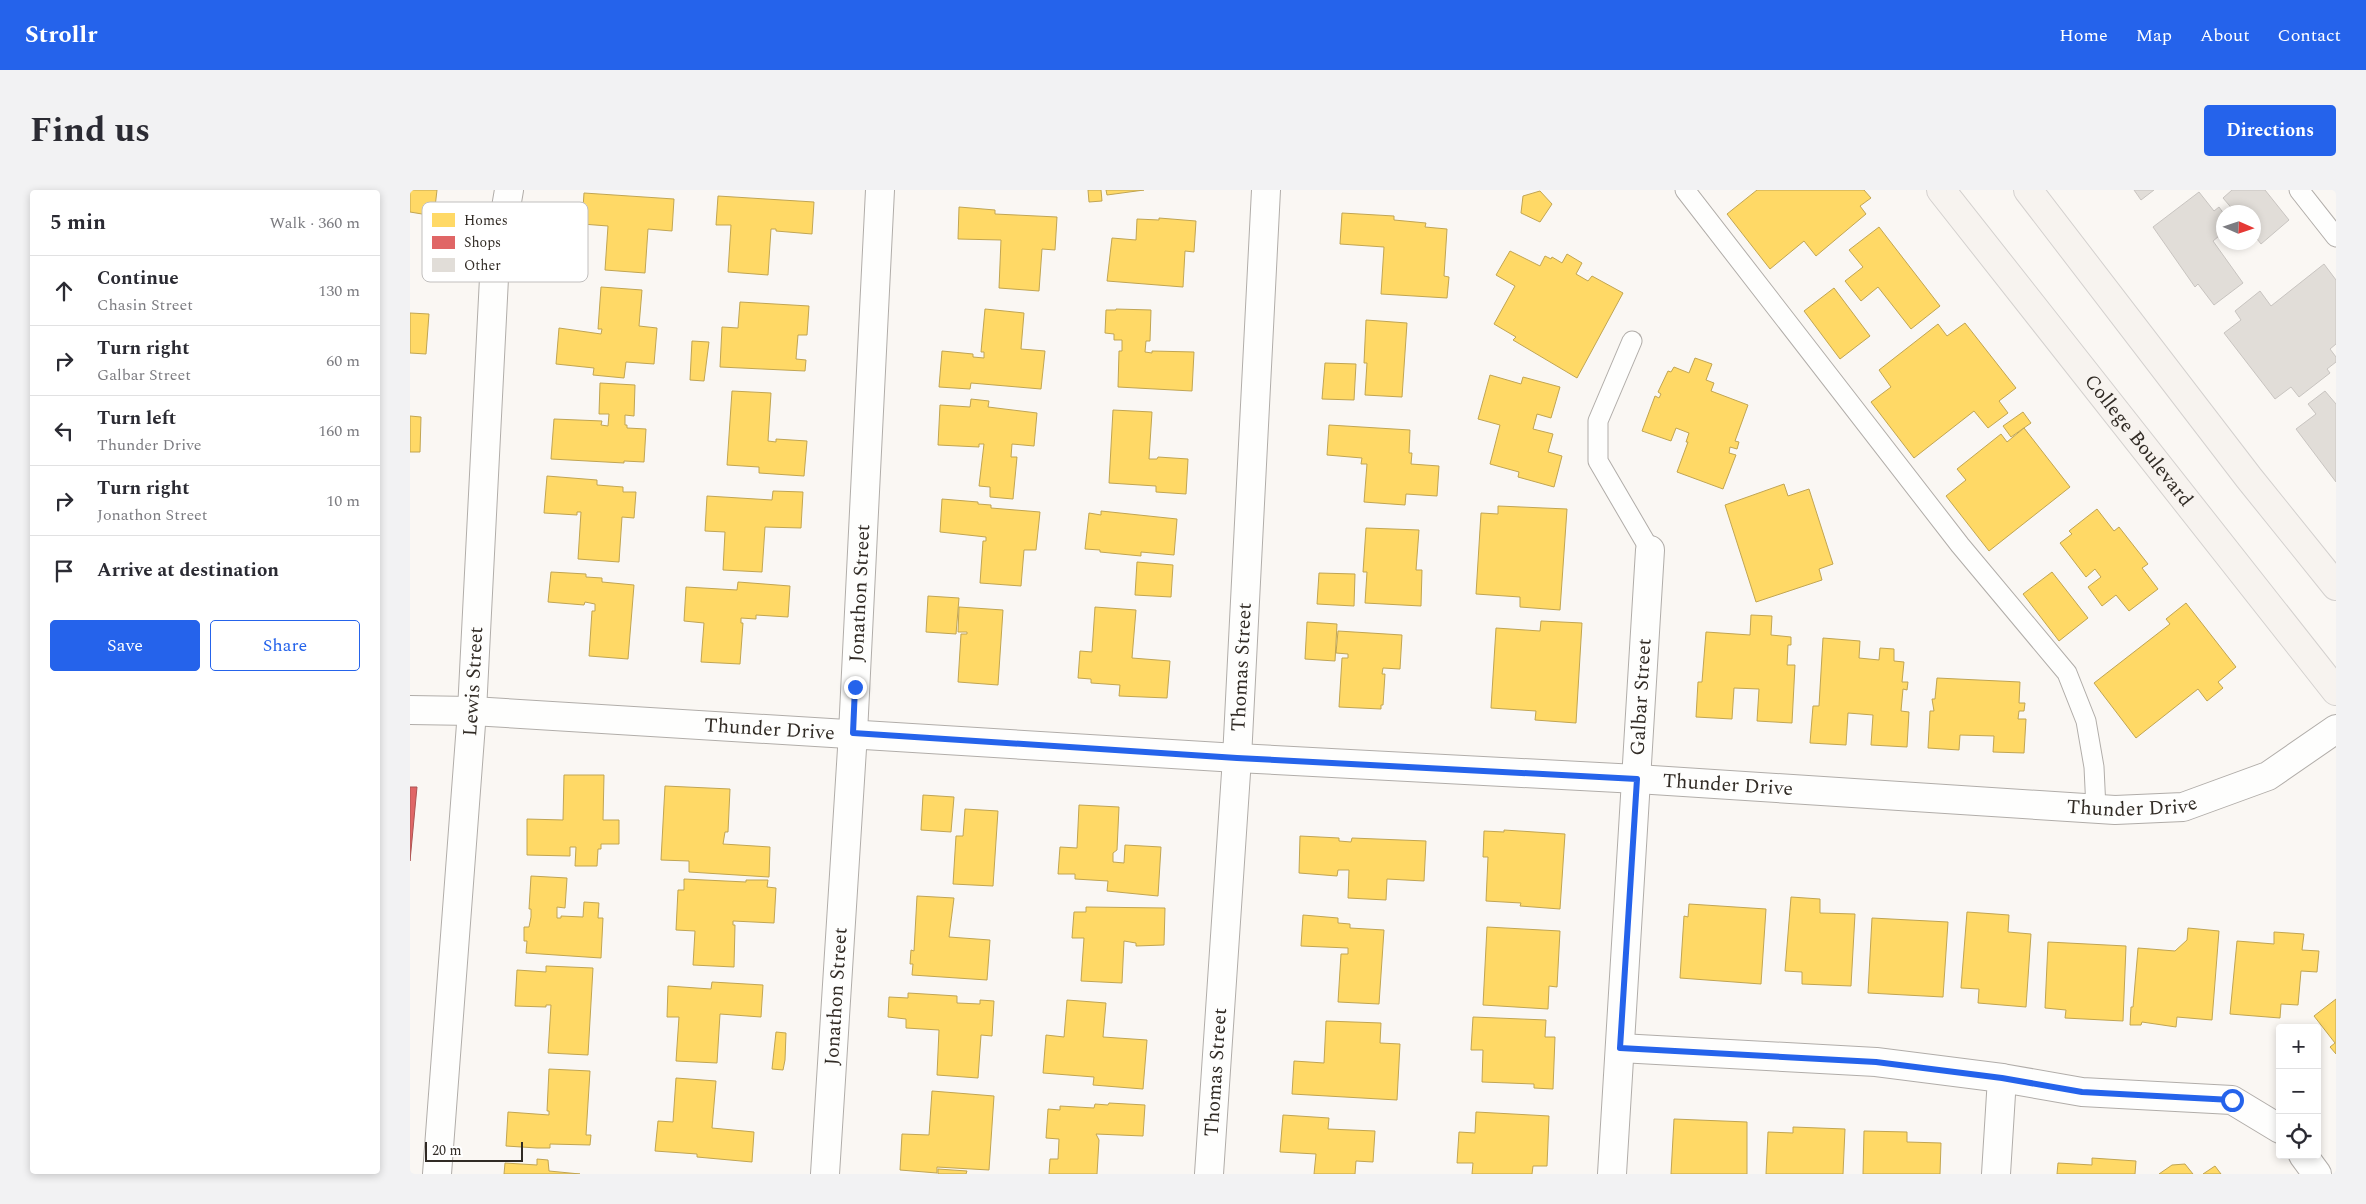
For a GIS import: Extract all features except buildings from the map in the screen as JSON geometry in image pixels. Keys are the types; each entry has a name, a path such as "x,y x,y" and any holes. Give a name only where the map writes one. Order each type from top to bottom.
{"main road":[{"name":"College Boulevard","path":"1941,190 2336,691"},
{"path":"2028,190 2249,478 2336,586"}],"street":[{"name":"Jonathon Street","path":"825,1174 853,733 880,190"},
{"name":"Thomas Street","path":"1209,1174 1237,758 1266,190"},
{"name":"Lewis Street","path":"437,1174 472,711 494,282"},
{"name":"Galbar Street","path":"1612,1174 1650,550"},
{"name":"Thunder Drive","path":"410,710 472,711 1237,758 1637,779 2096,809 2184,807 2268,776 2336,729"},
{"path":"1620,1048 1876,1062 2002,1078 2082,1092 2232,1100 2276,1127"},
{"path":"1996,1174 2002,1078"},
{"path":"2306,1159 2317,1174"}],"lane":[{"path":"1685,190 1960,545 2067,673 2086,721 2094,766 2096,809"},
{"path":"2299,190 2336,237"},
{"path":"1632,341 1598,421 1598,461 1650,550"}],"route":[{"path":"855,687 853,733 1237,758 1637,779 1620,1048 1876,1062 2002,1078 2082,1092 2232,1100"}]}
